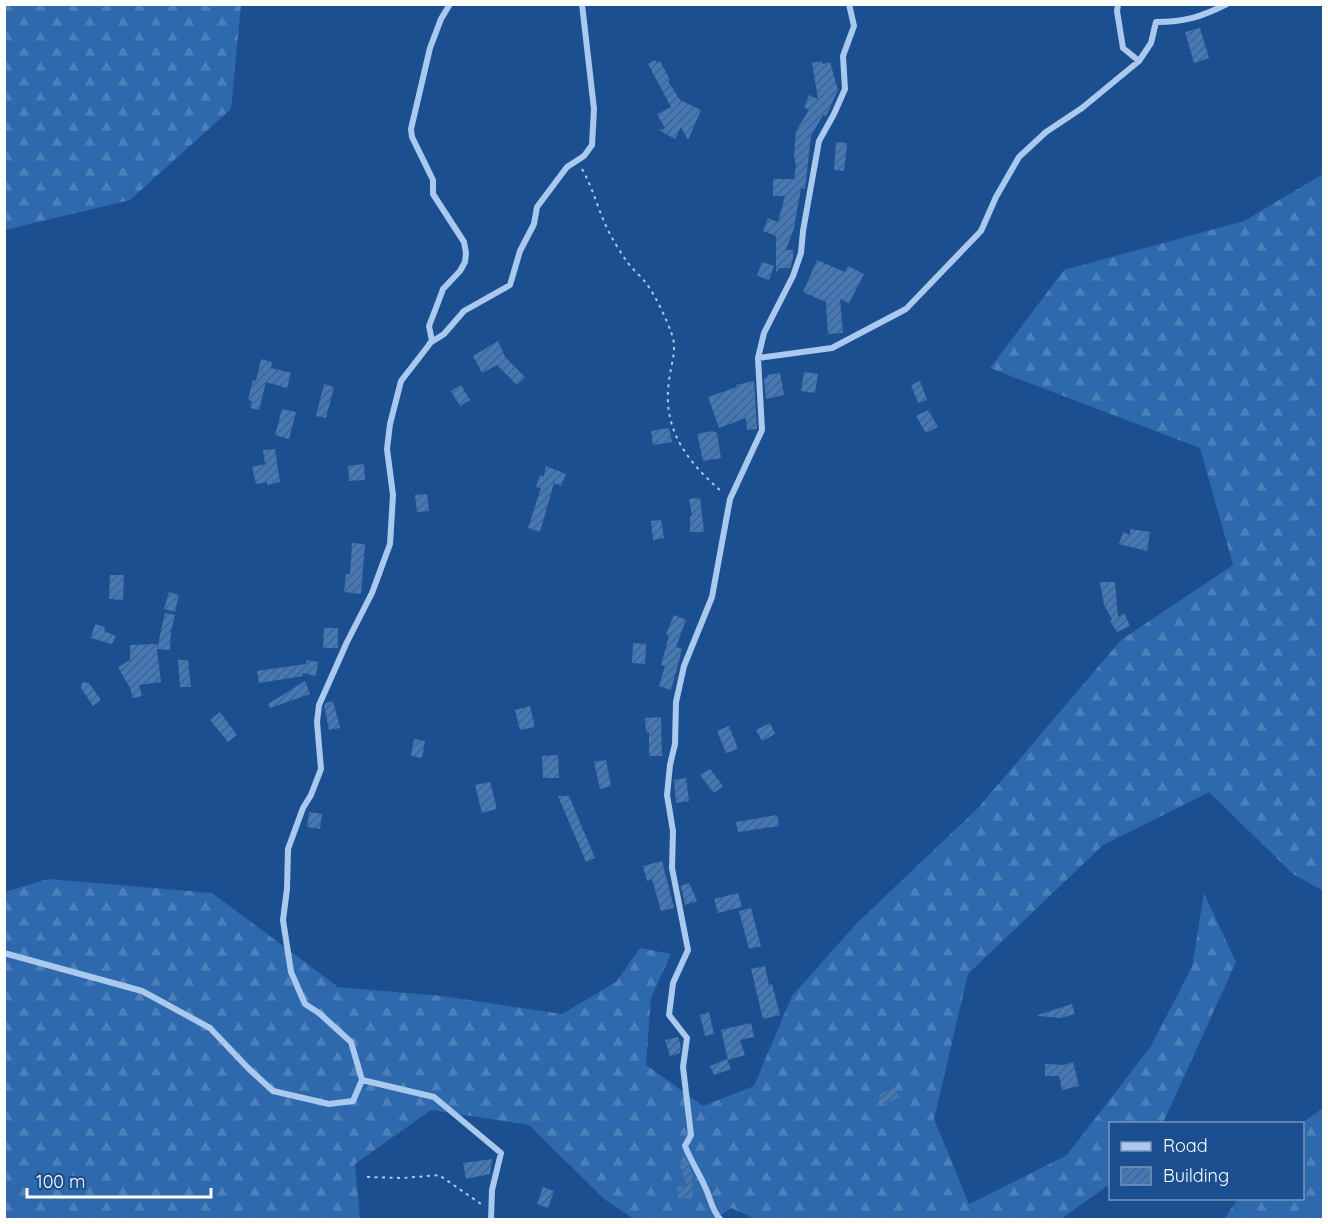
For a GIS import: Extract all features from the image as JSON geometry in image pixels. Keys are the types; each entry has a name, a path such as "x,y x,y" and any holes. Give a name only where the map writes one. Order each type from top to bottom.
{"street":[{"path":"430,343 432,341 429,326 443,289 460,271 466,254 464,242 433,194 434,180 412,137 411,129 412,116 422,86 430,48 441,19 450,4"},
{"path":"4,953 142,991 210,1028 273,1091 329,1104 353,1101 362,1080 351,1042 319,1013 305,1004 291,972 283,920 287,865 292,837 321,769 317,722 319,705 372,593 390,544 393,495 387,449 400,381 430,343 444,334 464,311 510,285 520,250 534,224 537,207 567,167 584,156 592,145 594,109 582,4"},
{"path":"721,1220 715,1214 706,1188 685,1146 691,1135 683,1067 687,1038 669,1016 673,983 688,950 672,868 673,831 667,795 675,744 676,702 684,666 712,597 730,499 762,430 758,358 764,333 785,294 801,253 819,141 845,89 843,56 854,26 849,4"},
{"path":"1118,4 1123,48 1140,61"},
{"path":"758,358 832,348 906,309 981,231 996,197 1019,157 1046,132 1082,108 1140,61 1151,43 1156,22 1180,22 1208,14 1227,4"},
{"path":"362,1080 434,1097 501,1153 492,1190 491,1220"}],"path":[{"path":"577,161 588,179 602,218 612,237 628,263 647,284 672,333 675,357 669,380 668,409 681,448 701,474 730,499"},
{"path":"367,1177 403,1178 438,1175 482,1204 486,1212"}],"green space":[{"path":"4,5 241,5 231,109 130,200 5,230"},
{"path":"1323,174 1323,891 1293,874 1209,792 1103,845 968,974 934,1119 969,1204 1067,1155 1151,1046 1192,967 1204,893 1236,962 1163,1122 1109,1122 1109,1185 1061,1219 758,1220 731,1208 716,1219 634,1219 604,1199 529,1125 431,1110 355,1164 360,1219 5,1220 5,892 48,879 212,893 338,987 442,996 562,1014 616,982 640,948 671,954 651,998 646,1065 703,1106 754,1086 792,996 856,924 978,808 1121,640 1233,565 1200,448 990,368 1064,270 1244,221"},
{"path":"1323,1108 1323,1219 1224,1219 1237,1200 1304,1200 1303,1122"}],"building":[{"path":"1200,28 1209,58 1194,63 1185,32"},
{"path":"655,60 657,63 660,61 670,80 668,81 680,100 701,110 688,140 681,127 675,139 659,130 665,128 657,114 671,107 648,64"},
{"path":"822,61 822,64 830,62 838,90 826,116 823,115 811,136 805,189 801,188 794,228 786,250 793,250 790,268 779,268 776,273 776,236 763,231 768,218 778,222 785,196 773,196 773,179 794,179 796,131 809,110 804,107 809,95 818,99 812,63"},
{"path":"836,142 847,143 844,171 834,170"},
{"path":"817,260 845,272 848,266 864,274 849,303 840,299 843,333 828,334 826,302 803,292"},
{"path":"762,262 774,266 769,280 757,276"},
{"path":"498,341 505,357 525,377 517,385 497,365 482,373 473,356"},
{"path":"261,359 272,362 271,368 291,373 287,388 266,382 259,410 250,408 252,401 248,400 253,380 256,381"},
{"path":"804,372 818,374 815,393 801,391"},
{"path":"780,373 784,395 766,399 764,379 767,375"},
{"path":"754,381 757,429 747,430 746,418 719,428 708,397 737,387 736,385"},
{"path":"920,381 927,400 918,403 911,385"},
{"path":"324,384 334,387 326,418 316,416"},
{"path":"461,385 470,400 460,406 451,391"},
{"path":"282,409 296,412 289,439 275,435"},
{"path":"928,410 938,427 926,433 916,416"},
{"path":"669,428 672,442 653,445 651,431"},
{"path":"712,431 717,433 721,458 703,461 697,434"},
{"path":"275,449 280,482 267,485 267,482 256,484 252,467 265,464 263,450"},
{"path":"364,464 365,480 349,481 348,466"},
{"path":"546,466 566,474 561,486 554,483 540,532 528,528 541,488 536,487 540,475 544,476"},
{"path":"427,494 429,511 417,512 415,495"},
{"path":"700,498 704,532 690,532 690,516 692,516 689,499"},
{"path":"661,520 664,538 653,540 651,521"},
{"path":"1130,529 1150,532 1147,551 1119,544 1123,532 1130,535"},
{"path":"352,543 365,544 361,594 344,592 346,574 350,574"},
{"path":"110,575 124,575 123,600 109,599"},
{"path":"1100,582 1115,582 1118,617 1124,613 1130,626 1117,632 1104,605"},
{"path":"169,592 179,595 175,612 164,609"},
{"path":"165,613 175,615 170,650 157,649"},
{"path":"674,615 686,620 676,647 682,649 671,690 659,686 665,666 661,665 669,636 666,634"},
{"path":"95,624 105,627 104,631 116,636 112,644 91,638"},
{"path":"324,628 338,628 338,648 323,648"},
{"path":"633,643 646,644 645,664 632,663"},
{"path":"157,644 161,682 139,685 142,696 133,698 118,667 130,660 130,645"},
{"path":"178,660 188,660 191,687 180,687"},
{"path":"307,660 318,662 316,676 302,673 303,676 259,683 257,671 306,664"},
{"path":"305,681 310,694 270,708 268,704"},
{"path":"82,682 89,683 101,700 93,706 81,688"},
{"path":"333,701 340,728 329,730 324,706"},
{"path":"530,706 535,727 520,730 515,710"},
{"path":"220,712 237,735 228,742 210,720"},
{"path":"661,717 662,756 649,756 649,732 646,732 645,718"},
{"path":"770,723 775,734 762,741 756,730"},
{"path":"729,726 738,749 726,753 717,731"},
{"path":"414,739 425,741 422,758 411,756"},
{"path":"558,755 559,778 543,778 542,756"},
{"path":"606,760 611,786 600,789 594,762"},
{"path":"710,769 723,786 714,793 700,775"},
{"path":"686,778 689,801 676,803 674,780"},
{"path":"490,782 497,809 482,813 475,785"},
{"path":"558,796 569,796 595,858 586,862"},
{"path":"309,812 322,814 320,829 307,827"},
{"path":"777,815 779,826 738,832 736,822"},
{"path":"662,861 674,908 661,911 652,879 647,881 643,866"},
{"path":"689,883 697,901 685,905 681,886"},
{"path":"738,893 742,907 718,913 714,899"},
{"path":"751,908 761,946 749,949 739,911"},
{"path":"765,966 780,1015 763,1019 751,969"},
{"path":"1072,1004 1075,1014 1061,1018 1038,1016 1038,1015"},
{"path":"709,1012 714,1034 705,1036 700,1015"},
{"path":"751,1023 754,1037 740,1040 745,1055 728,1060 721,1030"},
{"path":"678,1037 681,1046 680,1053 670,1056 665,1040"},
{"path":"727,1059 731,1069 714,1075 710,1066"},
{"path":"1073,1062 1079,1086 1062,1090 1059,1076 1045,1076 1045,1064 1064,1065"},
{"path":"894,1087 899,1097 884,1105 879,1095"},
{"path":"492,1159 490,1174 466,1179 463,1163"},
{"path":"686,1161 692,1173 693,1198 678,1199 677,1187 687,1186 679,1163"},
{"path":"543,1187 554,1191 548,1208 537,1204"}]}
